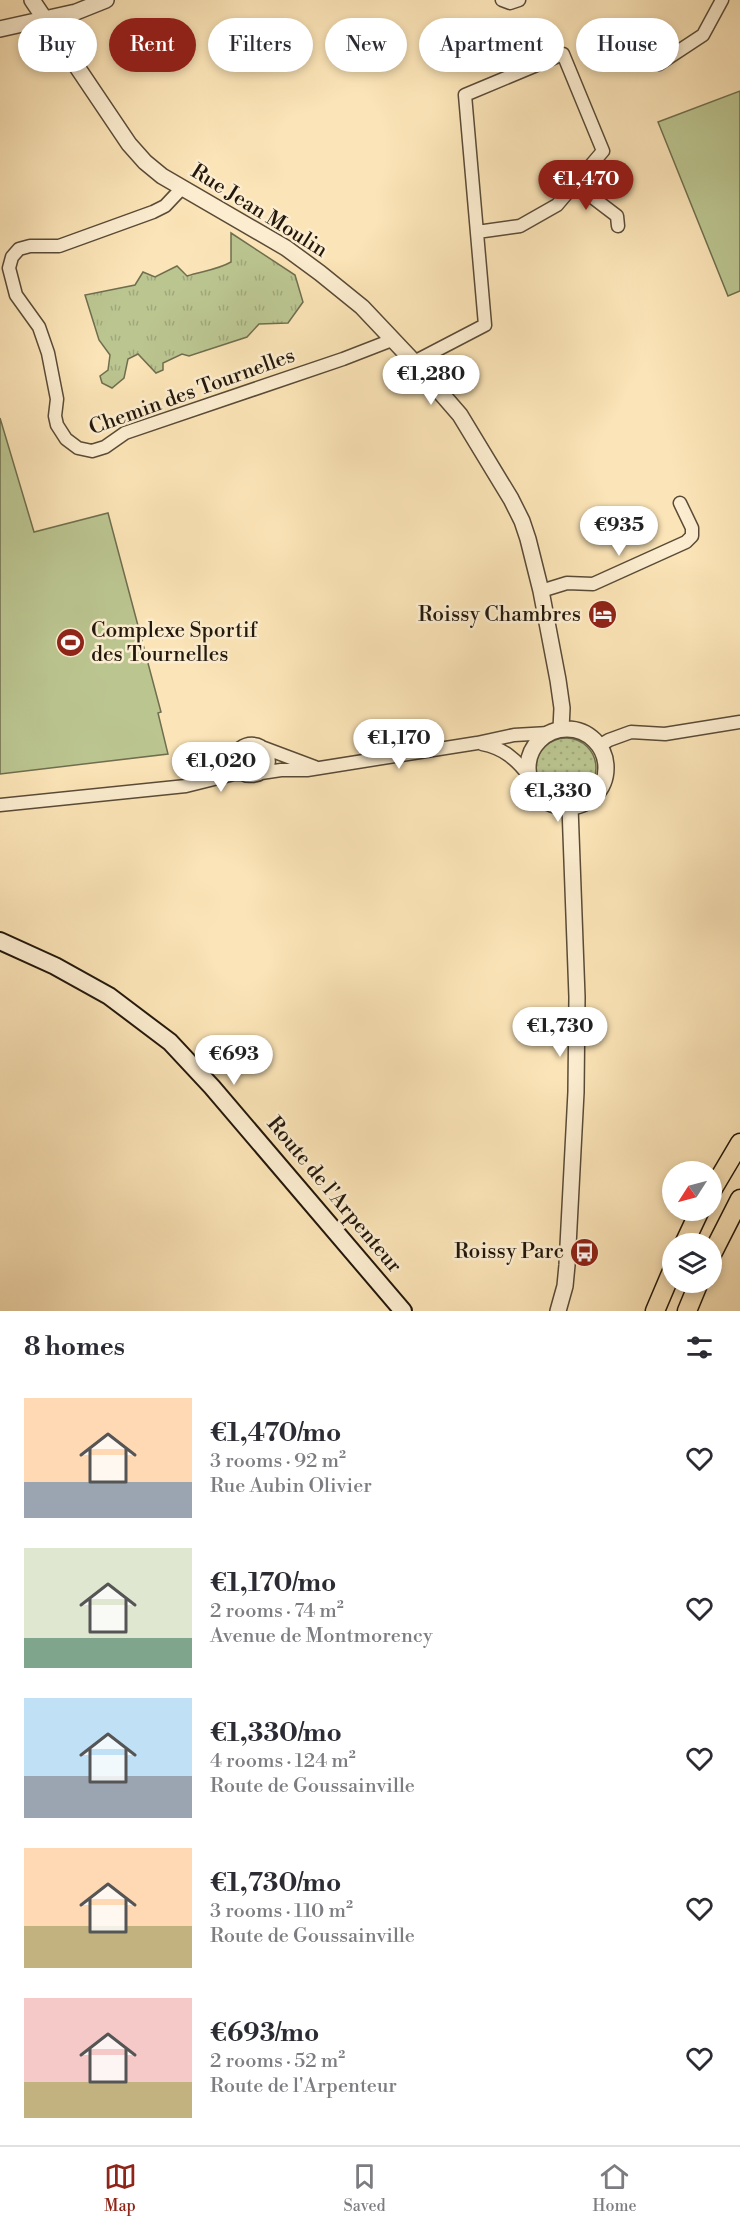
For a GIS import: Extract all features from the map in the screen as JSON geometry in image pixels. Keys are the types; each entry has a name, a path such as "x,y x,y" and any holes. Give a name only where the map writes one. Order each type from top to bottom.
{"main road":[{"name":"Route de l'Arpenteur","path":"0,941 55,966 109,996 170,1042 212,1087 403,1311"},
{"path":"722,1173 740,1143"},
{"path":"722,1234 740,1199"},
{"path":"655,1311 662,1293"},
{"path":"687,1311 694,1293"}],"street":[{"name":"Rue Jean Moulin","path":"32,0 45,18"},
{"path":"54,18 106,0"},
{"path":"502,0 510,3 519,0"},
{"path":"679,51 703,35 722,0"},
{"path":"0,29 18,24"},
{"path":"414,362 486,325 477,232 465,94 563,54 603,151 557,205 520,226 477,232"},
{"name":"Rue Jean Moulin","path":"81,72 129,144 153,169 302,259 362,307 460,415 511,500 528,539 541,591 562,708 555,731"},
{"path":"575,184 617,216 618,226"},
{"name":"Chemin des Tournelles","path":"182,188 165,206 153,212 58,246 30,246 19,249 12,257 9,268 16,295 39,327 48,353 57,399 55,416 57,425 66,439 78,448 92,451 105,447 125,433 343,359 392,340"},
{"path":"541,591 567,584 592,584 686,542 692,537 692,528 680,503"},
{"path":"599,746 631,732 665,734 740,722"},
{"path":"0,805 197,783 234,774 253,777 477,743 513,735 572,729 583,732 599,746 605,759 606,772 602,785 594,796 583,804 570,807 557,806 544,800 535,791 529,776 527,765 531,752 538,741 555,731"},
{"path":"477,743 506,753 520,764 529,776"},
{"path":"197,783 246,745 259,746 316,767"},
{"path":"259,746 268,757 266,768 261,774"},
{"path":"237,751 236,767 243,774"},
{"path":"558,1311 565,1286 567,1265 576,1092 577,997 570,807"}],"green space":[{"path":"740,91 740,291 728,296 658,122"},
{"path":"231,233 295,275 303,302 288,323 259,324 247,337 189,356 182,354 163,363 163,370 156,373 138,354 128,359 124,378 112,388 102,383 100,376 108,370 110,355 99,340 85,295 135,285 143,272 155,277 177,266 187,276 226,265 231,262"},
{"name":"Complexe Sportif des Tournelles","path":"0,418 34,532 108,513 161,712 158,713 168,754 0,774"},
{"path":"566,738 583,743 591,751 596,768 591,785 583,793 566,798 549,793 541,785 536,768 541,751 549,743"}],"place":[{"name":"Roissy Chambres","path":"602,615"},
{"name":"Complexe Sportif des Tournelles","path":"70,643"},
{"name":"Roissy Parc","path":"585,1252"}]}
